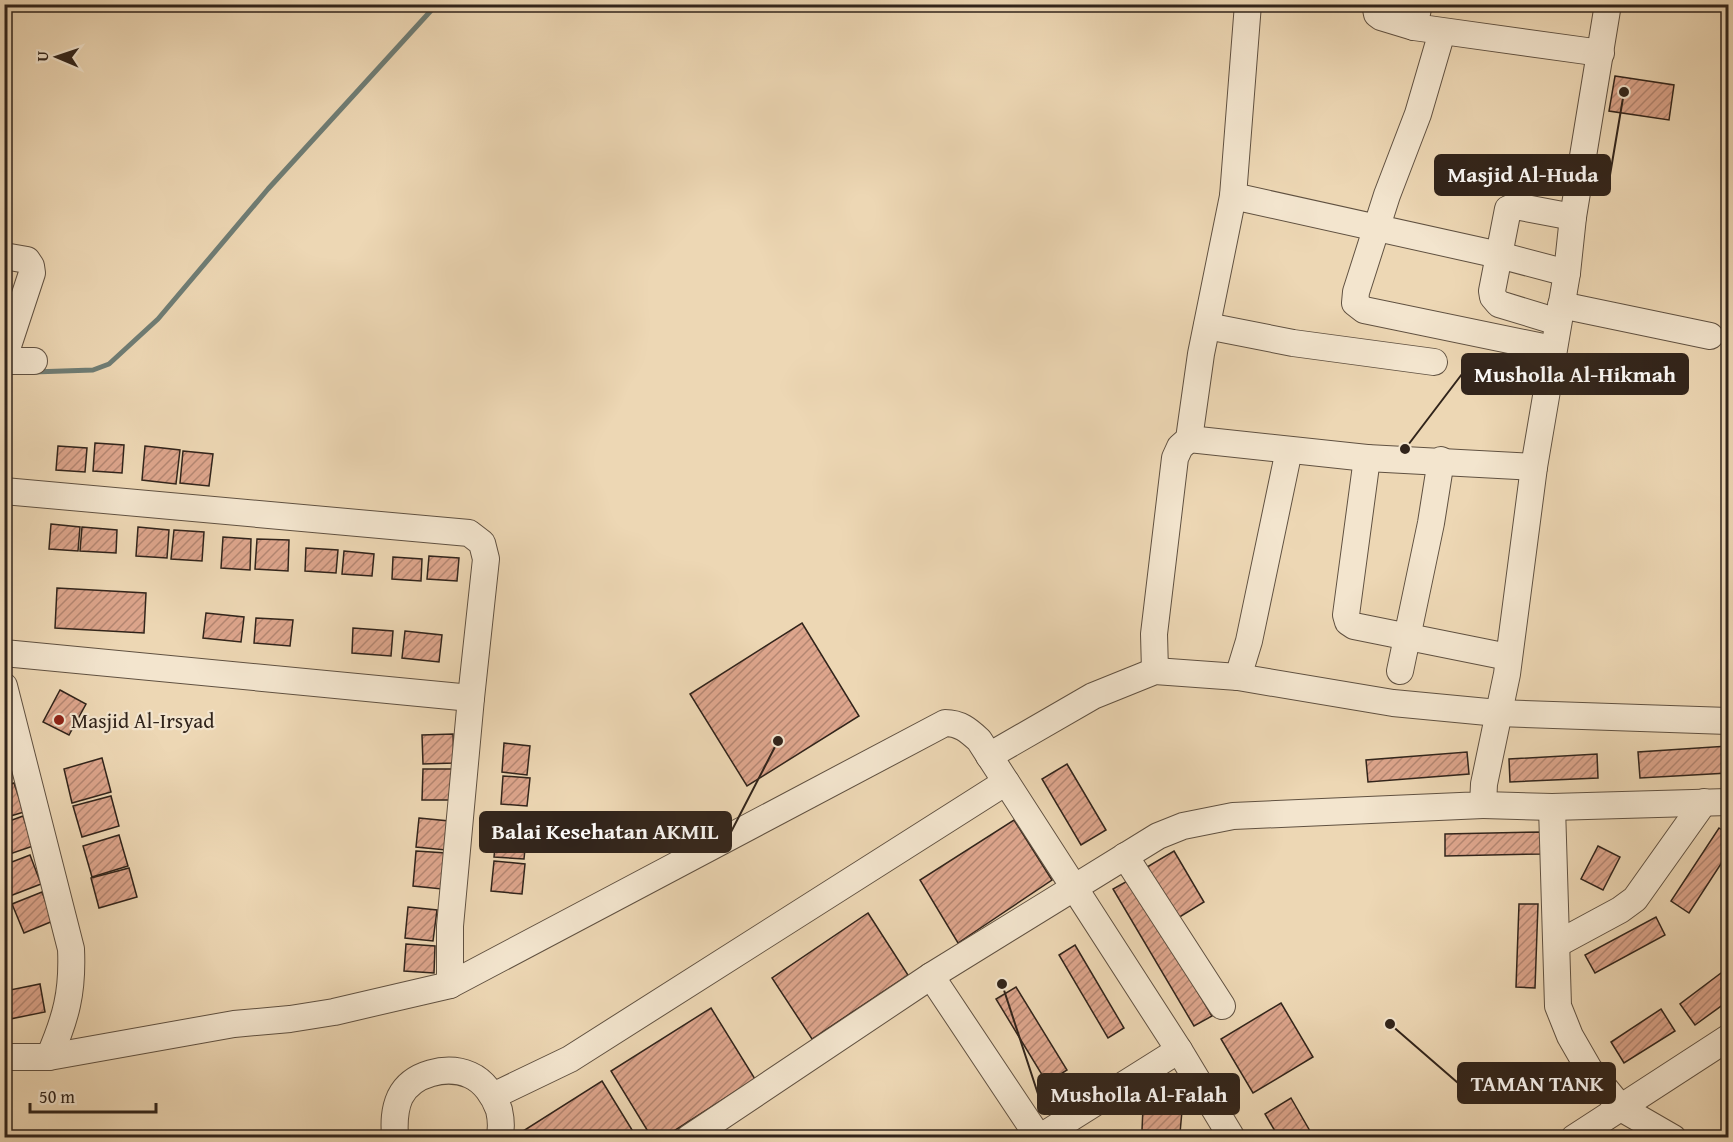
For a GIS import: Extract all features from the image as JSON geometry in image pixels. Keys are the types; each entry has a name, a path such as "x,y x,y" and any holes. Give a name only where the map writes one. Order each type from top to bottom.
{"street":[{"path":"979,743 1065,713 1119,685 1154,654 1175,458 1180,447 1189,439 1201,354 1233,196 1248,4"},
{"path":"1375,4 1377,14 1381,17 1416,16 1442,32 1600,53"},
{"path":"1483,805 1484,784 1508,665 1534,467 1567,273 1573,217 1608,4"},
{"path":"1442,32 1418,114 1387,195 1356,292 1355,303 1364,310 1553,349"},
{"path":"1233,196 1378,227 1567,273"},
{"path":"1573,217 1515,206 1508,209 1492,291 1495,301 1710,336"},
{"path":"4,256 27,260 32,273 4,359 34,361"},
{"path":"1207,326 1293,343 1434,362"},
{"path":"1189,439 1366,458 1441,460 1534,467"},
{"path":"1244,657 1289,450"},
{"path":"1366,458 1347,619 1354,626 1407,636 1508,665"},
{"path":"1400,671 1431,523 1441,460"},
{"path":"4,491 469,533 482,543 486,559 450,926 450,985"},
{"path":"4,653 471,698"},
{"path":"1154,654 1244,657 1393,703 1728,721"},
{"path":"4,686 71,949 72,979 63,1025 49,1057"},
{"path":"4,1057 49,1057 234,1024 334,1012 450,985 945,723 954,723 979,743 1006,782 1179,1050 1232,1137"},
{"path":"493,1096 570,1059 1006,782"},
{"path":"689,1137 931,976 1158,836 1183,826 1233,816 1483,805 1552,807 1716,802"},
{"path":"1557,944 1620,910 1635,899 1716,802"},
{"path":"1552,807 1558,1006 1570,1036 1589,1069 1621,1108 1673,1137"},
{"path":"1125,856 1222,1006"},
{"path":"931,976 1039,1137 1179,1050"},
{"path":"1574,1137 1728,1038"},
{"path":"395,1137 393,1119 401,1096 409,1086 425,1075 451,1070 479,1080 493,1096 501,1118 499,1137"}],"building":[{"path":"1615,76 1674,85 1669,120 1609,111"},
{"path":"95,443 124,445 122,473 93,471"},
{"path":"58,446 87,448 85,472 56,470"},
{"path":"145,446 180,450 176,484 142,480"},
{"path":"183,451 213,454 209,486 180,483"},
{"path":"51,524 80,527 78,551 49,549"},
{"path":"82,527 117,530 116,553 80,551"},
{"path":"138,527 169,530 167,558 136,556"},
{"path":"174,530 204,532 202,561 171,559"},
{"path":"223,537 251,539 250,570 221,568"},
{"path":"257,539 289,540 288,571 255,569"},
{"path":"306,548 338,550 336,573 305,571"},
{"path":"344,551 374,554 372,576 342,574"},
{"path":"429,556 459,558 457,581 427,579"},
{"path":"393,557 422,559 421,581 392,579"},
{"path":"57,588 146,593 144,633 55,628"},
{"path":"206,613 244,617 241,642 203,638"},
{"path":"256,618 293,620 290,646 254,643"},
{"path":"802,623 859,716 747,786 690,694"},
{"path":"353,628 393,631 391,656 352,653"},
{"path":"405,631 442,635 439,662 402,658"},
{"path":"60,690 86,704 69,735 43,722"},
{"path":"453,734 454,763 423,764 422,735"},
{"path":"4,741 13,765 4,767"},
{"path":"504,743 530,746 527,775 502,772"},
{"path":"1728,746 1728,773 1640,778 1638,752"},
{"path":"1467,752 1469,774 1368,782 1366,760"},
{"path":"1597,754 1598,778 1510,782 1509,759"},
{"path":"102,758 111,792 72,803 64,769"},
{"path":"1067,764 1106,830 1081,845 1042,779"},
{"path":"423,769 452,769 451,800 422,800"},
{"path":"503,776 530,778 527,806 501,804"},
{"path":"14,783 24,812 4,818 4,786"},
{"path":"111,796 119,826 82,837 73,806"},
{"path":"23,816 33,846 4,856 4,823"},
{"path":"419,818 449,821 446,850 416,847"},
{"path":"1014,820 1052,880 958,943 920,880"},
{"path":"497,827 527,829 524,859 494,857"},
{"path":"1719,828 1728,834 1728,853 1689,913 1671,901"},
{"path":"1541,832 1542,854 1445,856 1445,834"},
{"path":"119,835 128,866 92,877 83,846"},
{"path":"1598,846 1620,857 1603,890 1581,879"},
{"path":"416,851 446,853 442,889 413,886"},
{"path":"1174,851 1204,902 1178,918 1147,867"},
{"path":"30,855 41,884 10,896 4,881 4,865"},
{"path":"494,861 525,864 522,894 491,891"},
{"path":"129,868 137,897 99,908 91,878"},
{"path":"1131,879 1212,1016 1194,1026 1113,889"},
{"path":"42,892 53,921 24,933 12,904"},
{"path":"1519,904 1538,904 1535,988 1516,987"},
{"path":"408,907 437,910 433,941 405,938"},
{"path":"868,913 908,975 812,1039 772,978"},
{"path":"1656,917 1665,935 1595,973 1585,955"},
{"path":"406,944 435,946 434,973 404,971"},
{"path":"1075,945 1124,1028 1108,1038 1059,955"},
{"path":"1721,973 1728,983 1728,1001 1695,1025 1680,1004"},
{"path":"40,984 45,1012 10,1019 5,991"},
{"path":"1016,987 1067,1070 1047,1083 996,999"},
{"path":"1281,1003 1313,1057 1253,1093 1221,1039"},
{"path":"711,1008 755,1079 663,1138 652,1138 611,1071"},
{"path":"1661,1009 1675,1031 1624,1063 1611,1042"},
{"path":"602,1081 637,1138 512,1138"},
{"path":"1291,1098 1314,1138 1279,1138 1265,1114"},
{"path":"1143,1108 1182,1111 1180,1133 1142,1130"}],"waterway":[{"path":"33,372 93,370 109,364 158,319 268,189 437,4"}],"place":[{"name":"Masjid Al-Huda","path":"1624,92"},
{"name":"Musholla Al-Hikmah","path":"1405,449"},
{"name":"Masjid Al-Irsyad","path":"59,720"},
{"name":"Balai Kesehatan AKMIL","path":"778,741"},
{"name":"Musholla Al-Falah","path":"1002,984"},
{"name":"TAMAN TANK","path":"1390,1024"}]}
